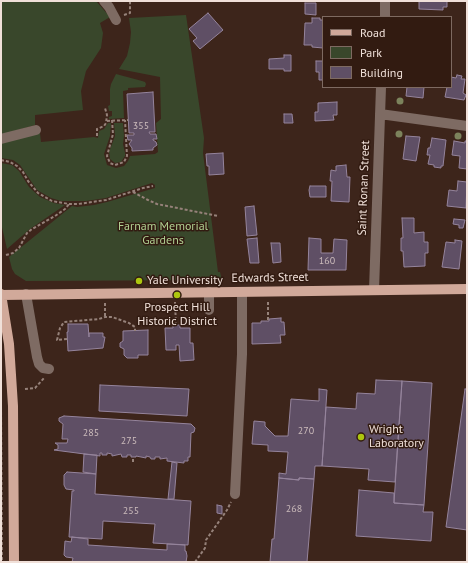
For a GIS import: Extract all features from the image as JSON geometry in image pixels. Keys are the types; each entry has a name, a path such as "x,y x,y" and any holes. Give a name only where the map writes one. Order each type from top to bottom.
{"main road":[{"name":"Edwards Street","path":"1,294 467,290"},
{"path":"1,294 9,344 12,392 14,562"}],"street":[{"path":"104,1 120,18"},
{"path":"385,16 386,1"},
{"name":"Saint Ronan Street","path":"374,290 381,88"},
{"path":"380,114 467,126"},
{"path":"1,139 36,130"},
{"path":"209,292 209,310"},
{"path":"235,494 242,354 242,292"},
{"path":"26,294 39,364 48,370"}],"path":[{"path":"120,18 130,13 130,1"},
{"path":"97,136 97,129 104,126 107,121 105,108"},
{"path":"112,120 113,134 107,156 110,163 115,166 124,162 127,156 124,120"},
{"path":"107,121 128,120"},
{"path":"1,160 10,162 17,166 38,193 52,201 69,204 106,200 153,186"},
{"path":"133,192 157,204 218,216"},
{"path":"6,256 19,248 32,229 55,216 69,204"},
{"path":"175,302 176,325"},
{"path":"268,302 268,321"},
{"path":"105,304 105,317"},
{"path":"67,339 57,340 60,328 64,322 99,319 105,317 112,317 129,323 135,327 135,331"},
{"path":"25,390 35,388 46,376 48,370"},
{"path":"1,402 2,562"},
{"path":"133,457 133,462"},
{"path":"194,562 205,548 206,540 227,510 235,494"}],"green space":[{"path":"1,1 96,1 110,17 100,23 103,33 101,48 86,71 81,91 83,110 35,115 35,125 1,135"},
{"name":"Farnam Memorial Gardens","path":"186,15 204,138 203,153 218,272 220,272 222,280 26,281 15,274 9,257 72,206 77,207 107,202 155,188 155,185 152,183 106,198 86,201 61,201 51,198 37,190 20,165 13,160 1,158 1,143 40,133 41,142 94,137 98,138 99,131 104,129 108,123 111,123 110,136 104,154 107,165 116,168 124,166 130,156 155,154 158,152 156,123 161,119 160,77 119,69 127,56 130,43 131,32 129,18"},
{"path":"116,74 145,82 146,84 145,87 128,88 128,90 123,91 124,118 109,119 109,117 112,116 112,111 109,111 108,106 110,105 110,89"},
{"path":"114,123 123,123 123,144 125,153 125,156 121,162 115,163 110,159 109,152 115,136"},
{"path":"1,163 12,165 19,171 29,187 40,197 54,203 65,205 30,229 7,249 1,223"}],"building":[{"path":"419,1 447,1 447,7 443,7 443,10 419,9"},
{"path":"305,3 316,3 316,15 305,14"},
{"path":"208,13 223,30 200,49 193,41 197,38 189,29"},
{"path":"312,18 320,18 320,20 322,20 322,48 312,47 312,45 304,45 305,23 312,23"},
{"path":"284,55 291,55 291,71 284,71 284,69 269,69 269,59 284,58"},
{"path":"316,61 322,61 322,80 319,80 319,72 316,72"},
{"path":"457,75 462,76 461,79 465,79 463,93 466,95 464,100 445,97 447,88 452,88 452,77 456,78"},
{"path":"407,88 424,88 423,98 406,96"},
{"path":"153,92 155,132 149,132 150,134 156,134 157,139 153,140 157,145 153,148 153,150 132,151 129,144 132,140 128,140 127,135 134,135 134,133 129,133 127,94"},
{"path":"337,102 337,115 333,115 334,120 315,121 315,112 318,112 318,103"},
{"path":"284,114 292,114 293,123 284,123"},
{"path":"406,136 420,137 416,161 403,159"},
{"path":"432,138 446,140 443,166 441,166 441,168 428,164 430,155 427,155 428,148 430,148"},
{"path":"454,141 465,143 465,141 467,141 467,169 459,168 460,156 452,155"},
{"path":"223,153 224,174 209,175 209,166 207,166 206,154"},
{"path":"346,165 347,177 350,177 349,202 331,201 331,170 336,171 336,166"},
{"path":"458,181 467,182 466,208 447,206 449,190 457,191"},
{"path":"310,186 326,186 326,197 310,197"},
{"path":"254,206 257,235 247,236 245,207"},
{"path":"402,218 414,218 414,233 424,232 424,242 428,242 428,253 425,253 425,266 404,267 403,251 401,251 401,238 403,238"},
{"path":"454,219 465,220 463,228 459,228 459,225 453,224"},
{"path":"257,238 259,263 250,263 247,239"},
{"path":"309,238 321,239 321,253 333,253 334,239 347,240 346,270 308,270"},
{"path":"455,240 462,241 459,269 442,267 446,242 455,243"},
{"path":"271,243 280,243 281,262 273,263"},
{"path":"281,318 281,322 284,322 285,335 280,335 281,343 252,344 252,323 261,323 261,321 269,321 269,319"},
{"path":"68,324 88,324 89,337 89,333 103,333 103,337 105,337 103,348 68,351"},
{"path":"173,325 180,325 180,328 190,328 190,343 193,343 194,360 180,361 179,345 176,345 176,350 166,350 165,328 173,328"},
{"path":"148,330 148,355 138,355 138,358 127,358 124,355 124,349 120,347 120,343 123,341 123,331"},
{"name":"Wright Laboratory","path":"376,380 402,381 395,482 368,480 369,469 322,466 326,407 356,409 357,393 375,394"},
{"path":"402,381 432,383 424,505 394,503"},
{"path":"100,385 189,389 187,416 99,411"},
{"path":"319,389 327,390 322,466 315,466 314,479 299,478 299,480 279,478 279,473 286,474 288,452 268,451 268,445 252,444 254,421 265,422 265,426 275,436 288,436 291,399 319,401"},
{"path":"465,389 467,389 467,530 446,527"},
{"path":"64,416 191,424 195,428 194,432 191,433 190,457 188,457 188,461 184,461 184,463 167,461 167,458 160,459 160,457 151,459 150,457 146,456 146,458 136,456 131,457 131,455 127,455 127,457 122,457 121,454 112,456 112,454 107,453 107,455 102,455 102,453 100,453 100,456 54,450 58,449 58,445 55,443 67,443 68,439 62,439 63,424 59,421 59,418"},
{"path":"84,454 97,455 96,474 83,472"},
{"path":"172,462 177,463 174,499 168,499"},
{"path":"67,472 96,474 95,494 191,501 188,545 153,543 155,524 103,521 102,539 69,537 72,491 74,490 66,489 64,485 64,475"},
{"path":"279,478 299,480 299,478 314,479 307,562 270,562 272,539 274,539"},
{"path":"359,490 394,493 394,503 424,505 423,512 433,512 431,541 356,536"},
{"path":"217,505 222,506 222,514 217,513"},
{"path":"72,537 88,539 88,545 167,550 167,544 185,545 187,556 186,562 72,562 73,558 66,557 64,555 65,541 71,542"}],"place":[{"name":"Yale University","path":"139,281"},
{"name":"Prospect Hill Historic District","path":"177,295"},
{"name":"Wright Laboratory","path":"361,437"}]}
